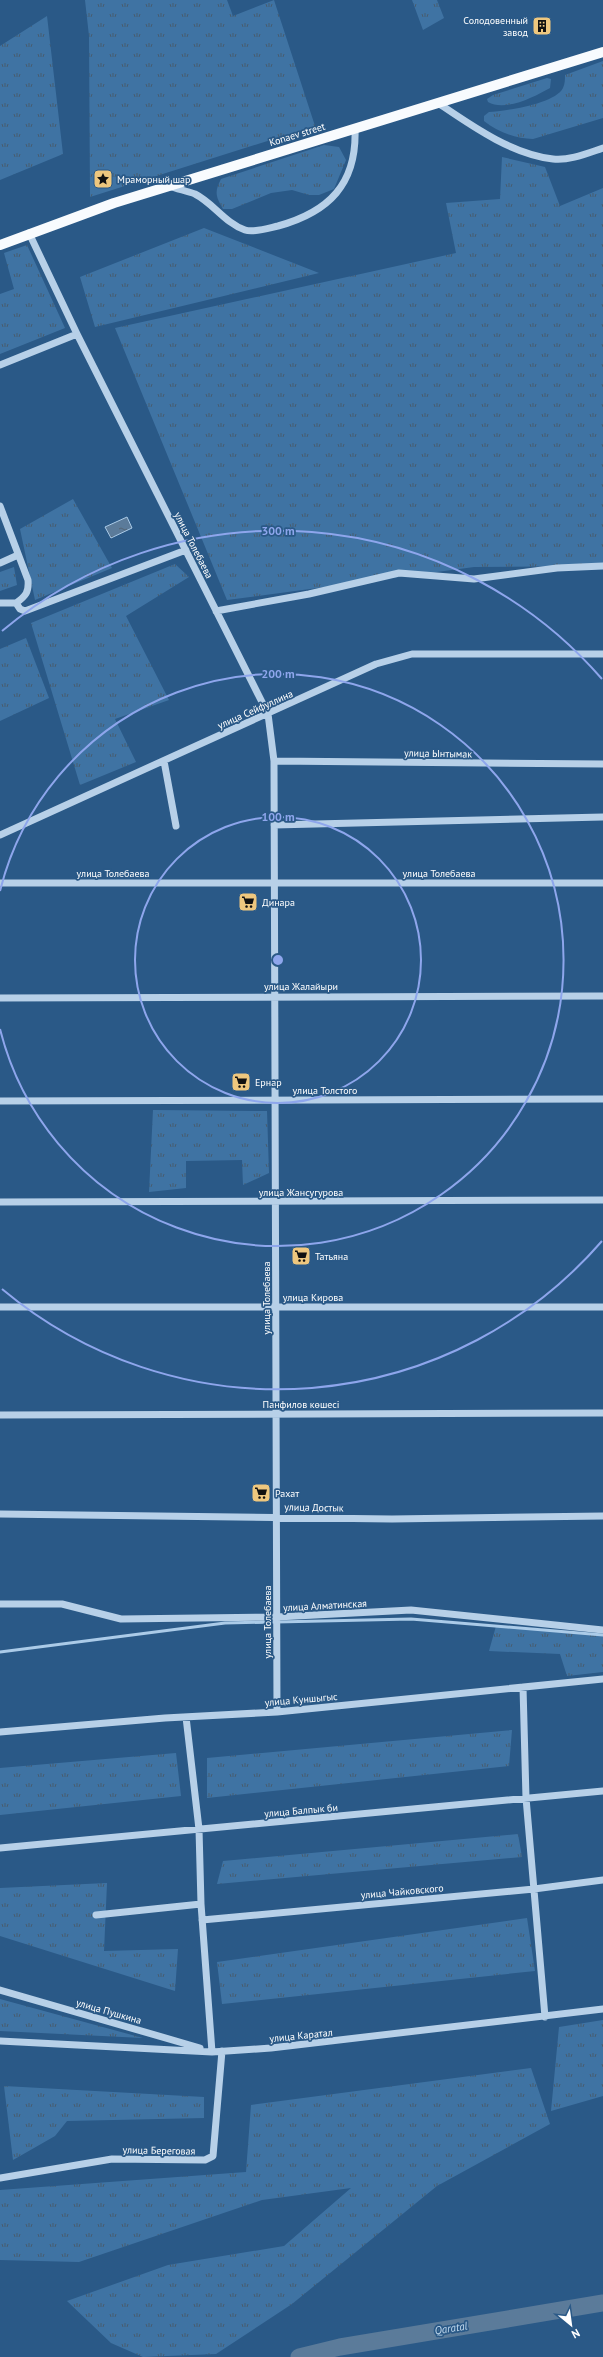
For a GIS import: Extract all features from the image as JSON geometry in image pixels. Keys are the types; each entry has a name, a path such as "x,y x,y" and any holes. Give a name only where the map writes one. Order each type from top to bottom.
{"main road":[{"name":"Konaev street","path":"0,245 29,233 169,186 603,52"}],"street":[{"path":"438,103 473,126 525,152 554,159 586,154 603,148"},
{"path":"169,186 196,195 225,220 246,230 267,228 295,221 319,209 340,190 353,155 355,129"},
{"name":"улица Толебаева","path":"29,233 76,334 268,714 274,761 278,1712"},
{"path":"0,365 76,334"},
{"path":"0,506 28,580 29,589 25,596 16,602 0,603"},
{"path":"16,602 20,608 25,611 186,550"},
{"path":"0,563 18,555"},
{"path":"216,611 309,594 399,573 474,579 557,568 603,566"},
{"name":"улица Сейфуллина","path":"0,835 376,664 412,654 603,654"},
{"path":"164,761 176,826"},
{"name":"улица Ынтымак","path":"274,761 603,764"},
{"path":"274,825 603,817"},
{"name":"улица Толебаева","path":"0,883 603,883"},
{"name":"улица Жалайыри","path":"0,998 603,996"},
{"name":"улица Толстого","path":"0,1101 603,1099"},
{"name":"улица Жансугурова","path":"0,1202 603,1200"},
{"name":"улица Кирова","path":"0,1307 603,1307"},
{"name":"Панфилов көшесі","path":"0,1415 603,1413"},
{"name":"улица Достык","path":"0,1514 277,1516 392,1519 603,1516"},
{"name":"улица Алматинская","path":"0,1604 62,1604 122,1619 277,1617 411,1610 603,1630"},
{"name":"улица Куншыгыс","path":"0,1732 186,1717 278,1712 603,1679"},
{"path":"523,1687 526,1798 545,2017"},
{"path":"186,1717 199,1829 201,1904 212,2052"},
{"name":"улица Балпык би","path":"0,1848 603,1791"},
{"name":"улица Чайковского","path":"202,1920 534,1889 603,1880"},
{"path":"96,1914 201,1904"},
{"name":"улица Пушкина","path":"0,1990 212,2052"},
{"name":"улица Каратал","path":"0,2042 212,2052 271,2048 603,2009"},
{"name":"улица Береговая","path":"0,2178 112,2160 204,2160 213,2156 222,2051"}],"green space":[{"path":"85,0 227,0 233,16 274,0 315,126 90,197 89,36"},
{"path":"412,0 437,0 444,18 423,30"},
{"path":"47,16 63,154 0,180 0,46"},
{"path":"603,61 603,118 533,139 520,138 507,134 484,121 484,116 489,112 529,106 558,94 565,83 565,75"},
{"path":"547,78 551,79 550,88 528,99 503,105 495,105 488,102 487,99 493,95"},
{"path":"324,145 339,147 346,160 334,189 319,195 309,195 292,190 271,193 232,209 223,209 217,194 217,187 221,179"},
{"path":"502,157 545,167 560,206 603,188 603,566 474,567 227,600 115,328 456,253 446,203 500,199"},
{"path":"204,228 319,273 95,327 80,277"},
{"path":"27,245 65,328 0,354 0,294 14,289 4,253"},
{"path":"73,499 112,568 35,600 20,529"},
{"path":"175,564 189,577 126,616 169,700 115,719 136,762 80,785 31,623"},
{"path":"14,567 17,585 0,591 0,572"},
{"path":"26,638 49,698 0,721 0,649"},
{"path":"153,1110 267,1111 269,1173 243,1185 242,1160 186,1161 186,1188 149,1192"},
{"path":"496,1626 603,1635 603,1672 567,1676 560,1654 489,1651"},
{"path":"512,1730 509,1766 207,1798 207,1758"},
{"path":"176,1753 181,1796 0,1815 0,1768"},
{"path":"518,1834 522,1857 217,1884 223,1861"},
{"path":"107,1883 104,1951 178,1949 175,1991 0,1936 0,1888"},
{"path":"527,1918 535,1971 222,2004 217,1962"},
{"path":"0,1999 143,2038 0,2031"},
{"path":"603,2020 603,2096 551,2111 559,2027"},
{"path":"531,2068 550,2124 437,2186 292,2304 216,2354 143,2357 111,2343 67,2301 168,2265 284,2246 351,2188 262,2200 79,2262 0,2260 0,2190 246,2172 251,2105"},
{"path":"4,2086 204,2097 204,2118 67,2121 55,2136 13,2160"}],"water":[{"path":"127,517 132,528 111,538 105,527"}],"waterway":[{"path":"0,1652 225,1623 411,1619 603,1635"},
{"name":"Qaratal","path":"299,2357 340,2347 603,2303"}],"place":[{"name":"Солодовенный завод","path":"542,26"},
{"name":"Мраморный шар","path":"103,179"},
{"name":"Динара","path":"248,902"},
{"name":"Ернар","path":"241,1082"},
{"name":"Татьяна","path":"301,1256"},
{"name":"Рахат","path":"261,1493"}]}
